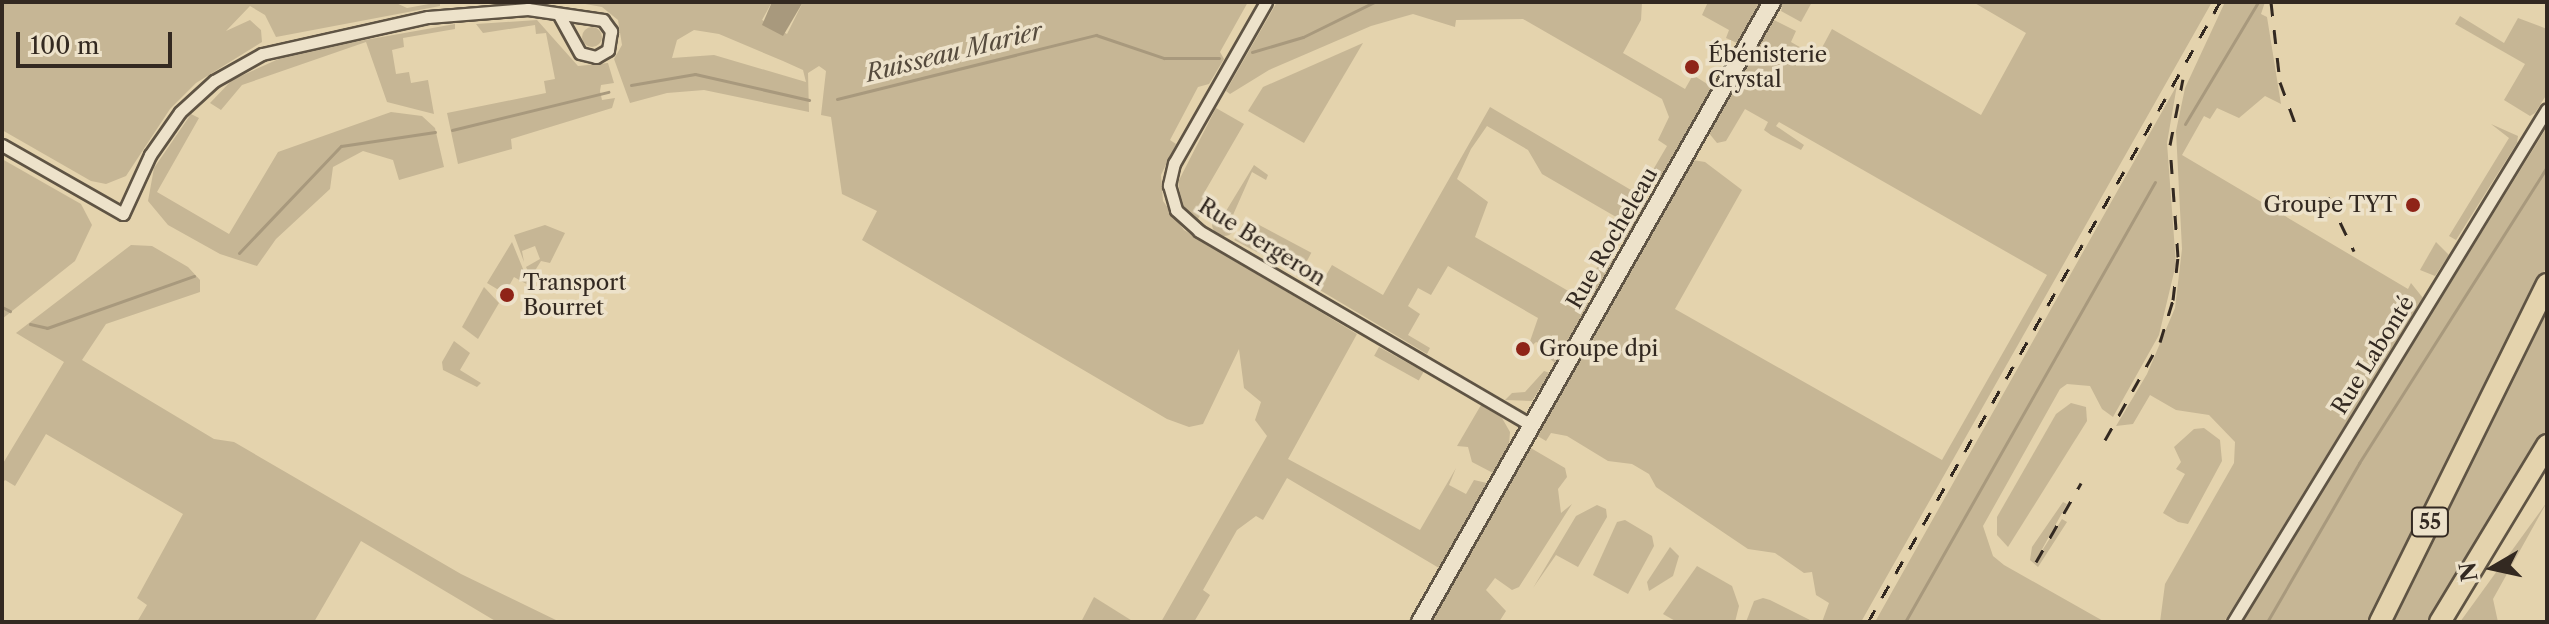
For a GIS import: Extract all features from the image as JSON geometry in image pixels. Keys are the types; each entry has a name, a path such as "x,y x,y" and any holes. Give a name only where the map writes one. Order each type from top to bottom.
{"highway":[{"name":"55","path":"2380,622 2547,284"},
{"path":"2440,622 2547,445"}],"street":[{"name":"Rue Bergeron","path":"1266,2 1174,163 1169,185 1176,210 1199,231 1531,425"},
{"name":"Rue Rocheleau","path":"1420,622 1772,2"},
{"path":"2,145 123,214 150,155 180,112 209,84 262,54 443,15 528,9 603,20 611,31 608,50 596,57 580,53 559,15"},
{"name":"Rue Labonté","path":"2233,622 2547,109"}],"shaded area":[{"path":"2,2 394,2 407,8 440,2 440,6 276,37 265,15 250,6 226,31 250,20 261,30 262,42 196,83 170,109 126,176 106,184 91,181 2,130"},
{"path":"574,2 772,2 762,20 787,34 803,2 1248,2 1220,52 1224,59 1209,84 1198,87 1170,140 1176,144 1161,175 1163,201 1184,230 1357,334 1288,459 1420,530 1456,468 1449,485 1466,494 1474,480 1487,483 1439,568 1287,478 1263,520 1256,516 1237,530 1203,590 1210,595 1194,622 1161,622 1267,436 1255,420 1261,402 1244,388 1239,349 1203,424 1189,427 1167,419 862,240 877,211 842,194 831,117 821,115 826,71 819,66 808,73 809,112 704,90 667,93 630,103 614,59 622,45 618,20 602,7","holes":["694,30 719,34 803,70 806,82 714,55 672,58 677,40"]},
{"path":"772,2 803,2 783,36 762,25"},
{"path":"1277,2 1642,2 1641,20 1623,53 1685,89 1693,75 1712,87 1660,179 1650,175 1667,146 1658,140 1669,117 1662,99 1523,19 1456,20 1455,27 1413,14 1371,26 1269,70 1230,94 1226,91"},
{"path":"1708,2 1760,2 1737,43 1726,38 1729,30 1702,15"},
{"path":"1783,2 1812,2 1801,22 1781,11"},
{"path":"1973,2 2212,2 1861,622 1822,622 1829,603 1816,595 1812,572 1804,573 1775,553 1748,549 1656,487 1649,474 1632,464 1608,461 1567,436 1551,433 1546,441 1536,435 1693,160 1705,162 1742,190 1675,309 1942,460 2047,275 1779,122 1776,126 1804,145 1801,150 1764,130 1768,122 1745,109 1726,141 1717,143 1708,132 1774,20 1796,31 1791,42 1817,57 1832,29 1981,115 2026,33"},
{"path":"2225,2 2265,2 2261,14 2267,17 2281,104 2265,96 2239,118 2217,108 2210,119 2204,116 2182,155 2408,289 2411,283 2423,298 2224,622 2160,622 2165,584 2234,463 2235,442 2209,415 2176,410 2150,395 2133,424 2116,426 2147,374 2175,308 2182,249 2176,131 2185,88"},
{"path":"2460,16 2504,43 2518,18 2547,29 2547,94 2535,113 2530,116 2504,100 2525,64 2455,24"},
{"path":"537,20 578,66 608,63 614,83 601,85 600,91 602,100 615,98 612,108 511,139 512,149 458,164 447,113 546,93 544,81 555,79 546,33 536,34 535,25 483,33 476,24"},
{"path":"455,24 455,29 403,38 404,47 392,50 396,74 409,72 411,83 428,80 434,114 387,102 366,42 242,85 221,110 210,103 232,80 292,53"},
{"path":"592,27 599,30 602,37 599,44 592,47 585,44 582,37 585,30"},
{"path":"1363,43 1304,143 1248,111 1263,87"},
{"path":"2177,85 2167,143 2176,264 2159,335 2113,417 2102,409 2090,386 2067,384 2060,389 1983,526 1993,556 2004,565 2105,622 1875,622"},
{"path":"1490,107 1648,200 1624,242 1618,234 1623,221 1542,174 1528,150 1487,126 1471,149 1457,179 1488,202 1475,237 1589,303 1555,363 1549,358 1550,347 1536,342 1527,350 1538,318 1448,266 1431,295 1418,288 1408,306 1420,314 1408,335 1430,348 1427,354 1318,289 1332,265 1383,295"},
{"path":"1216,108 1244,124 1204,193 1210,198 1198,219 1182,204 1178,182"},
{"path":"391,112 422,116 435,128 444,167 399,180 393,160 363,151 333,167 330,189 276,239 257,266 220,254 168,225 148,201 154,168 191,114 199,118 157,192 229,234 278,152"},
{"path":"2491,124 2518,136 2517,143 2456,240 2449,236 2509,138"},
{"path":"2547,127 2547,266 2370,622 2241,622"},
{"path":"2,159 81,204 92,225 75,261 2,319"},
{"path":"1254,165 1268,175 1266,180 1252,172 1233,215 1226,211"},
{"path":"1224,212 1233,215 1236,224 1233,233 1224,236 1215,233 1212,224 1215,215"},
{"path":"1246,218 1311,253 1300,275 1234,240"},
{"path":"545,225 565,233 550,263 541,261 531,277 526,267 540,259 535,246 522,251 524,262 514,235"},
{"path":"512,242 530,286 514,277 509,286 497,289 487,283"},
{"path":"2436,242 2449,255 2435,276 2420,270"},
{"path":"131,245 152,246 188,267 200,280 200,292 106,324 82,360 214,439 234,442 461,574 560,622 497,622 361,541 314,622 137,622 147,605 137,598 183,514 46,434 15,486 5,480 2,484 2,465 64,362 16,333"},
{"path":"1603,259 1614,259 1593,296 1587,283"},
{"path":"484,287 499,303 478,339 462,327"},
{"path":"2547,305 2547,429 2429,622 2389,622"},
{"path":"454,341 470,353 460,370 481,383 477,387 443,370 442,362"},
{"path":"1379,347 1424,372 1419,380 1374,356"},
{"path":"1544,371 1550,373 1532,401 1505,400 1512,393 1525,392"},
{"path":"2071,403 2086,407 2087,421 2008,547 1997,535 1997,517 2056,414"},
{"path":"1481,405 1502,418 1510,432 1509,445 1493,473 1472,462 1468,447 1457,446"},
{"path":"2204,428 2220,440 2222,461 2188,524 2178,522 2163,513 2185,474 2176,469 2181,462 2174,447 2194,429"},
{"path":"1529,447 1565,468 1567,477 1558,489 1561,513 1572,504 1519,587 1512,590 1495,578 1486,590 1506,611 1499,622 1429,622"},
{"path":"2063,502 2067,504 2035,562 2062,519 2067,522 2038,567 2030,560 2032,547"},
{"path":"2547,502 2493,599 2498,622 2460,622"},
{"path":"1597,505 1606,509 1607,517 1578,567 1556,555 1533,588 1576,516"},
{"path":"1625,520 1652,536 1654,546 1628,594 1593,575 1617,522"},
{"path":"1670,547 1679,556 1673,576 1649,591 1647,582"},
{"path":"1697,566 1732,586 1739,606 1735,622 1677,622 1663,614"},
{"path":"1094,597 1134,622 1081,622"},
{"path":"1763,598 1814,622 1746,622 1754,601"}],"waterway":[{"name":"Ruisseau Marier","path":"1252,52 1303,37 1374,2"},
{"path":"2185,124 2258,2"},
{"name":"Ruisseau Marier","path":"837,99 1096,35 1164,58 1219,58"},
{"name":"Ruisseau Marier","path":"631,85 695,74 809,100"},
{"name":"Ruisseau Marier","path":"452,130 608,92"},
{"name":"Ruisseau Marier","path":"239,253 341,146 435,132"},
{"path":"2267,622 2359,463 2547,167"},
{"path":"1905,622 2155,182"},
{"name":"Ruisseau Marier","path":"30,324 47,328 194,276"},
{"name":"Ruisseau Marier","path":"2,307 10,311"}],"railway":[{"path":"1868,622 2220,2"},
{"path":"2271,2 2280,82 2299,134"},
{"path":"2105,440 2160,342 2173,300 2178,257 2170,145 2183,79"},
{"path":"2328,197 2354,251"},
{"path":"2036,562 2081,483"}],"place":[{"name":"Ébénisterie Crystal","path":"1692,67"},
{"name":"Groupe TYT","path":"2413,205"},
{"name":"Transport Bourret","path":"507,295"},
{"name":"Groupe dpi","path":"1523,349"}]}
